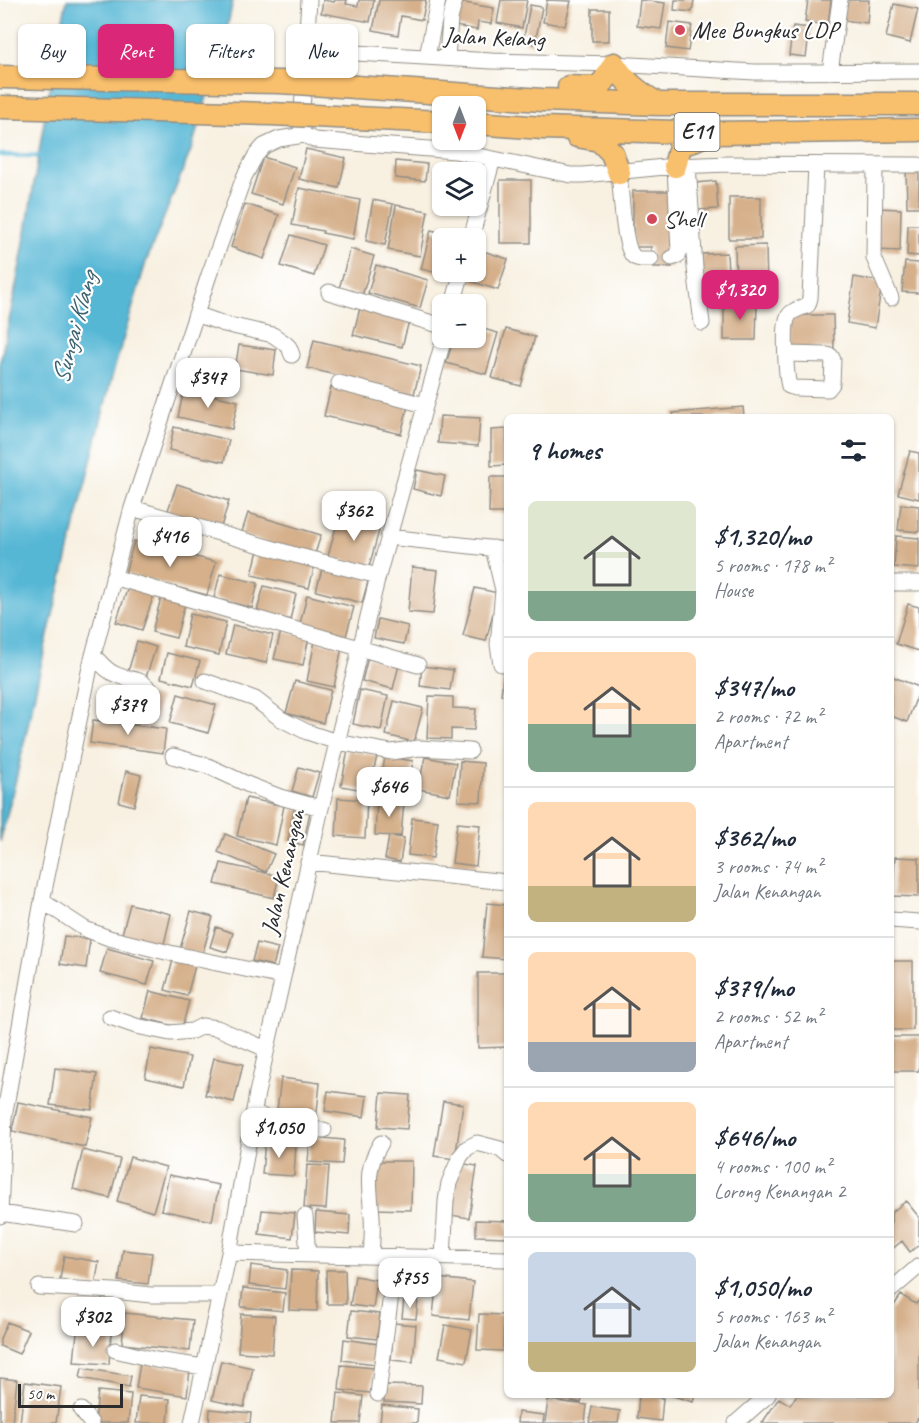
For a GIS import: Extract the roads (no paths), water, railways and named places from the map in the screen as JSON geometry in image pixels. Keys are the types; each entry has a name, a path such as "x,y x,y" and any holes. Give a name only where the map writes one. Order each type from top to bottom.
{"highway":[{"path":"435,92 456,85 486,83 595,88 603,84 614,63"},
{"path":"614,63 621,76 640,94 658,104"},
{"name":"E11","path":"0,77 280,82 542,100 658,104 919,104"},
{"path":"0,107 271,114 432,122"},
{"name":"E11","path":"486,124 542,128 712,133 919,130"},
{"path":"542,128 599,140 612,153 619,172"},
{"path":"682,165 680,146 712,133"}],"street":[{"path":"307,24 309,0"},
{"path":"427,57 438,0"},
{"path":"447,58 450,19 455,0"},
{"path":"830,72 840,0"},
{"name":"Jalan Kelang","path":"358,54 492,61 614,63 755,72 919,71"},
{"path":"304,78 301,126 304,135"},
{"path":"76,1224 0,1214 4,1117 42,901 93,655 113,577 132,508 196,314 244,177 256,155 264,146 279,139 304,135 314,140 455,151 571,175 682,165 919,165"},
{"path":"474,228 493,159"},
{"path":"672,258 678,256 679,252 682,165"},
{"path":"682,165 702,323"},
{"path":"786,354 788,316 793,311 808,305 810,298 816,165"},
{"path":"875,165 874,258 891,298"},
{"path":"619,172 628,248 637,258 651,259"},
{"path":"329,292 432,323"},
{"path":"196,314 224,324 273,335 289,347 292,355"},
{"name":"Jalan Kenangan","path":"192,1423 230,1253 266,1049 308,862 388,537 441,348"},
{"path":"339,383 425,405"},
{"path":"132,508 284,552 378,576"},
{"path":"388,537 500,549 503,590 498,645 501,664"},
{"path":"113,577 418,665"},
{"path":"894,583 919,583"},
{"path":"93,655 109,671 142,681 152,692"},
{"path":"205,681 255,699 281,719 306,732 337,742 391,752 419,748 470,751"},
{"path":"173,756 208,766 280,797 321,808"},
{"path":"308,862 504,882"},
{"path":"42,901 85,929 109,938 283,977"},
{"path":"894,920 919,922"},
{"path":"110,1017 136,1026 170,1033 192,1031 202,1026 217,1028 266,1049"},
{"path":"254,1112 292,1129 324,1130"},
{"path":"371,1256 372,1219 368,1187 370,1167 381,1143"},
{"path":"443,1258 449,1183 460,1157 467,1148 477,1143 500,1149 504,1152"},
{"path":"305,1216 308,1255"},
{"path":"230,1253 504,1259"},
{"path":"378,1394 396,1257"},
{"path":"894,1287 919,1266"},
{"path":"39,1287 151,1295 220,1295"},
{"path":"115,1350 156,1360 204,1367"},
{"path":"736,1423 765,1398"},
{"path":"81,1410 91,1423"}],"water":[{"name":"Sungai Klang","path":"67,0 233,0 228,24 186,24 186,78 212,78 191,150 146,262 111,380 0,842 0,363 19,269 51,78 86,78 86,24 61,24"}],"waterway":[{"path":"0,155 38,156"}],"place":[{"name":"Mee Bungkus LDP","path":"680,30"},
{"name":"Shell","path":"652,219"}]}
